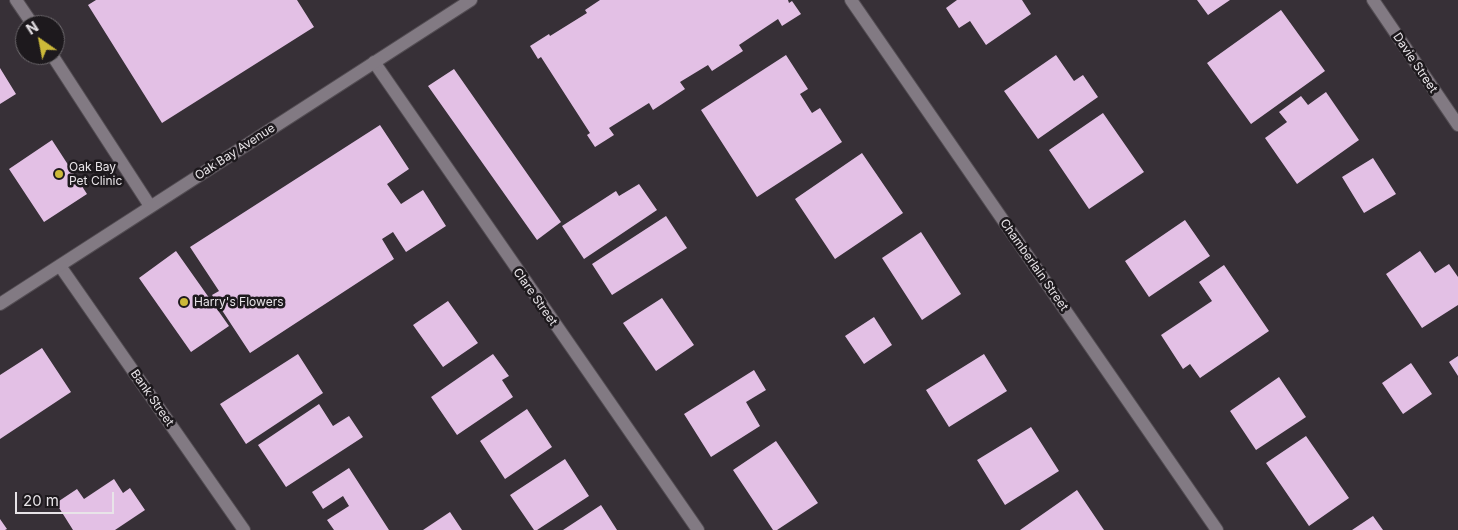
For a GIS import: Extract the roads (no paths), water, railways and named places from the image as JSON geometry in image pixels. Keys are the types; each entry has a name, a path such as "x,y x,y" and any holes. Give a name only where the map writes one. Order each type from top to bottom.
{"street":[{"path":"16,0 26,15"},
{"name":"Oak Bay Avenue","path":"0,304 471,0"},
{"name":"Chamberlain Street","path":"851,0 1217,530"},
{"name":"Davie Street","path":"1373,0 1458,125"},
{"name":"Clare Street","path":"374,62 698,530"},
{"path":"58,65 150,206"},
{"name":"Bank Street","path":"60,266 244,530"}],"place":[{"name":"Oak Bay Pet Clinic","path":"59,174"},
{"name":"Harry's Flowers","path":"184,302"}]}
